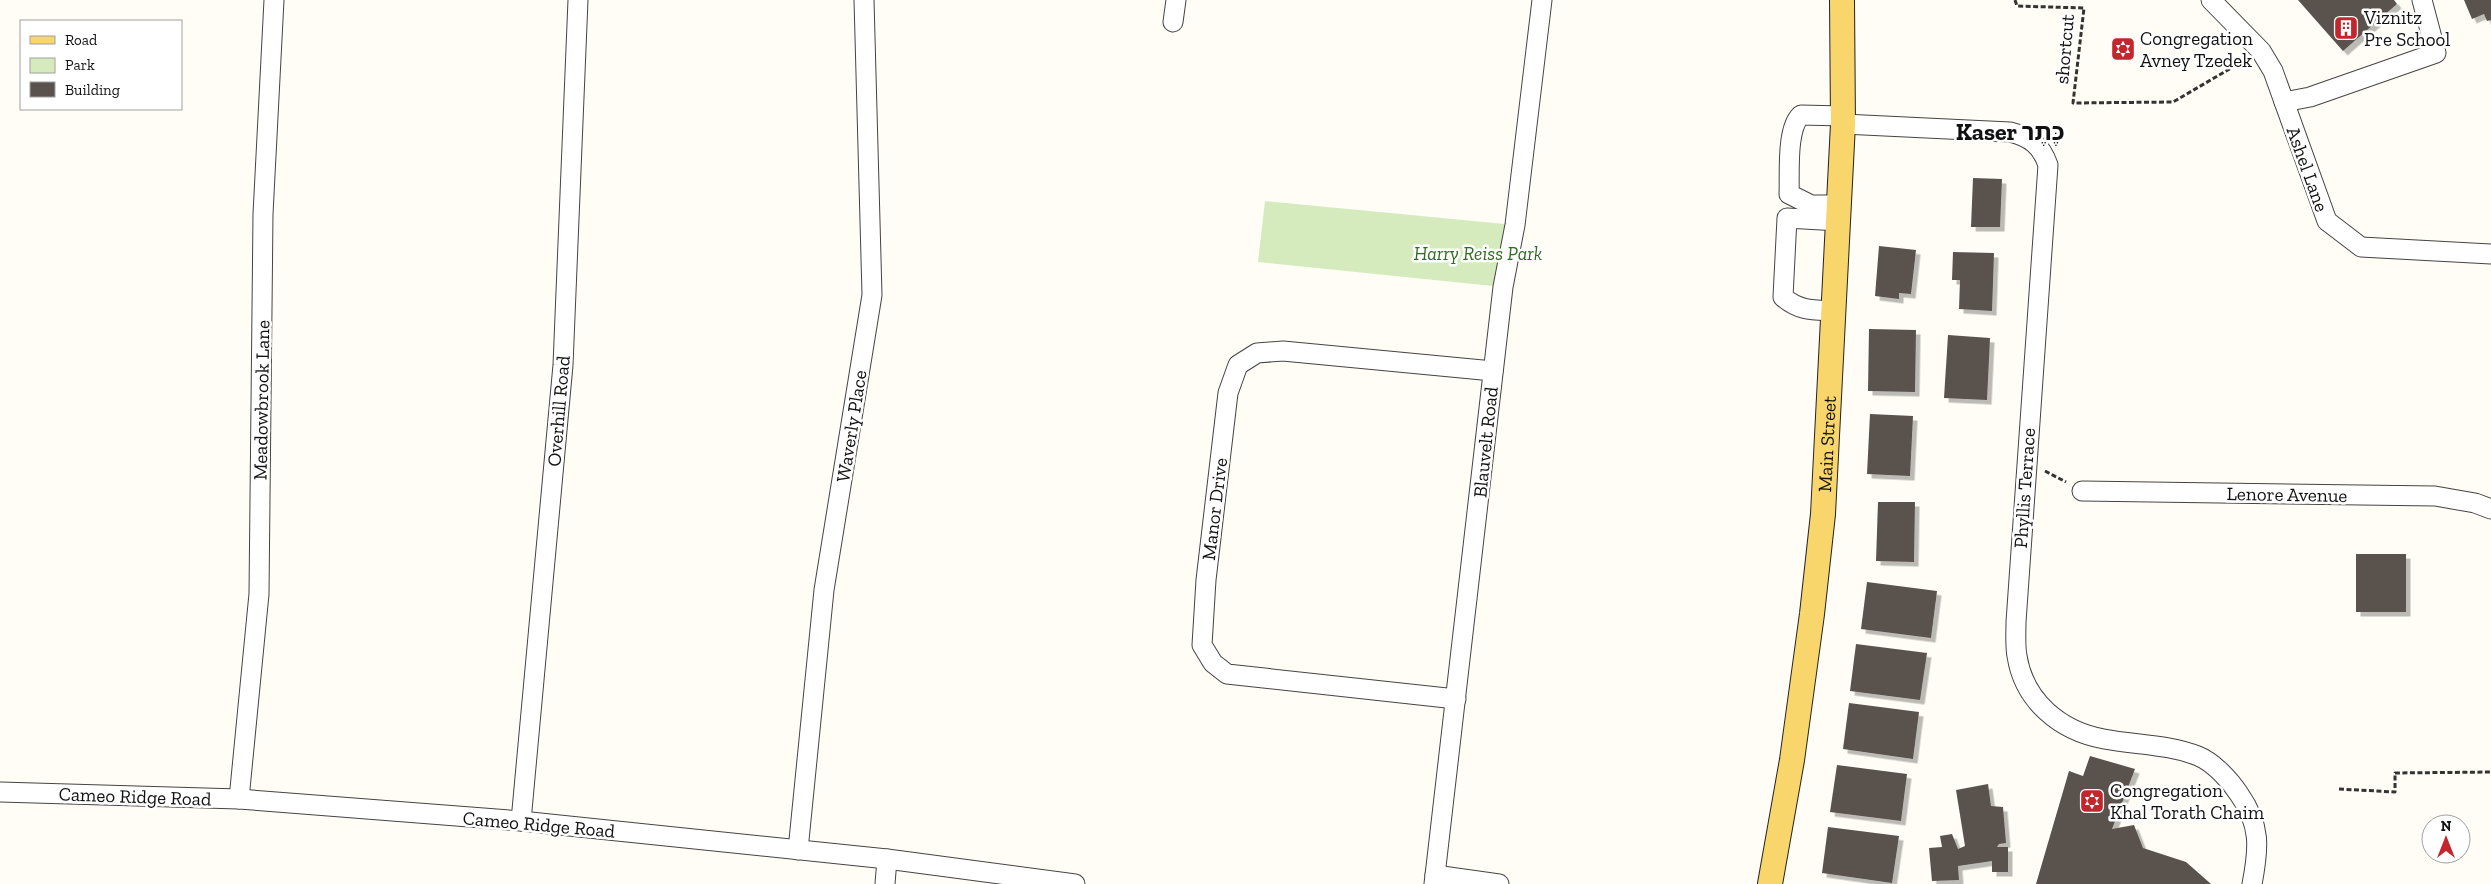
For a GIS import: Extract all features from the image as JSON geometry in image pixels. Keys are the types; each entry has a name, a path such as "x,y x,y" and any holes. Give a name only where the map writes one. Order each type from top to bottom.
{"main road":[{"name":"Main Street","path":"1770,884 1792,760 1812,614 1822,514 1843,120 1842,0"}],"street":[{"name":"Meadowbrook Lane","path":"239,799 259,594 263,214 274,0"},
{"name":"Overhill Road","path":"521,821 563,365 578,0"},
{"name":"Waverly Place","path":"798,850 824,590 872,295 864,0"},
{"path":"1173,22 1176,0"},
{"name":"Blauvelt Road","path":"1435,880 1503,287 1515,225 1542,0"},
{"name":"Ashel Lane","path":"2211,0 2261,51 2273,71 2327,221 2361,247 2491,254"},
{"path":"2284,102 2310,97 2436,53 2422,0"},
{"name":"Phyllis Terrace","path":"1838,213 1811,205 1789,194 1791,137 1795,121 1802,116 2010,132 2031,140 2037,144 2044,154 2048,165 2026,461 2016,622 2016,655 2024,683 2038,703 2057,722 2080,734 2173,748 2199,756 2211,764 2234,787 2251,810 2258,837 2252,884"},
{"path":"1833,311 1804,310 1793,306 1783,297 1783,285 1787,218 1838,213"},
{"name":"Manor Drive","path":"1456,699 1227,674 1213,663 1202,645 1206,580 1228,393 1238,365 1257,353 1283,351 1493,371"},
{"name":"Lenore Avenue","path":"2082,491 2436,496 2475,503 2491,509"},
{"name":"Cameo Ridge Road","path":"0,792 239,799 521,821 887,860 1075,884"},
{"path":"885,884 887,860"},
{"path":"1435,880 1499,884"}],"path":[{"name":"shortcut","path":"2015,0 2017,6 2084,8 2073,103 2173,102 2261,51"},
{"path":"2026,461 2082,491"},
{"path":"2339,789 2396,792 2396,773 2491,772"}],"green space":[{"name":"Harry Reiss Park","path":"1265,201 1515,225 1503,287 1258,262"}],"building":[{"name":"Viznitz Pre School","path":"2298,0 2394,0 2397,4 2343,51"},
{"path":"2464,0 2491,0 2491,20 2487,21 2484,14 2472,19"},
{"path":"1973,178 2002,179 2000,227 1971,227"},
{"path":"1879,246 1916,250 1911,294 1899,293 1899,299 1875,296"},
{"path":"1953,252 1994,253 1992,311 1959,309 1960,280 1952,280"},
{"path":"1869,329 1916,330 1915,392 1868,391"},
{"path":"1948,335 1990,338 1987,400 1944,398"},
{"path":"1870,414 1913,416 1910,476 1867,474"},
{"path":"1878,502 1915,502 1914,562 1876,561"},
{"path":"2356,554 2406,554 2406,612 2356,612"},
{"path":"1867,582 1937,591 1931,638 1861,629"},
{"path":"1856,644 1927,653 1920,700 1850,691"},
{"path":"1849,703 1919,712 1913,759 1843,749"},
{"name":"Congregation Khal Torath Chaim","path":"2090,756 2135,769 2112,829 2134,825 2143,848 2186,862 2211,884 2036,884 2069,771 2083,776"},
{"path":"1837,765 1907,774 1901,821 1830,812"},
{"path":"1988,784 1991,806 2003,807 2006,843 1999,844 1997,847 2008,847 2008,872 1992,872 1992,861 1958,866 1959,880 1932,881 1929,848 1942,847 1940,836 1952,834 1958,849 1965,846 1956,790"},
{"path":"1828,827 1899,836 1892,883 1822,873"}],"place":[{"name":"Viznitz Pre School","path":"2346,28"},
{"name":"Congregation Avney Tzedek","path":"2123,49"},
{"name":"Congregation Khal Torath Chaim","path":"2092,801"}],"district":[{"name":"Kaser כֶּתֶר","path":"2010,132"}]}
